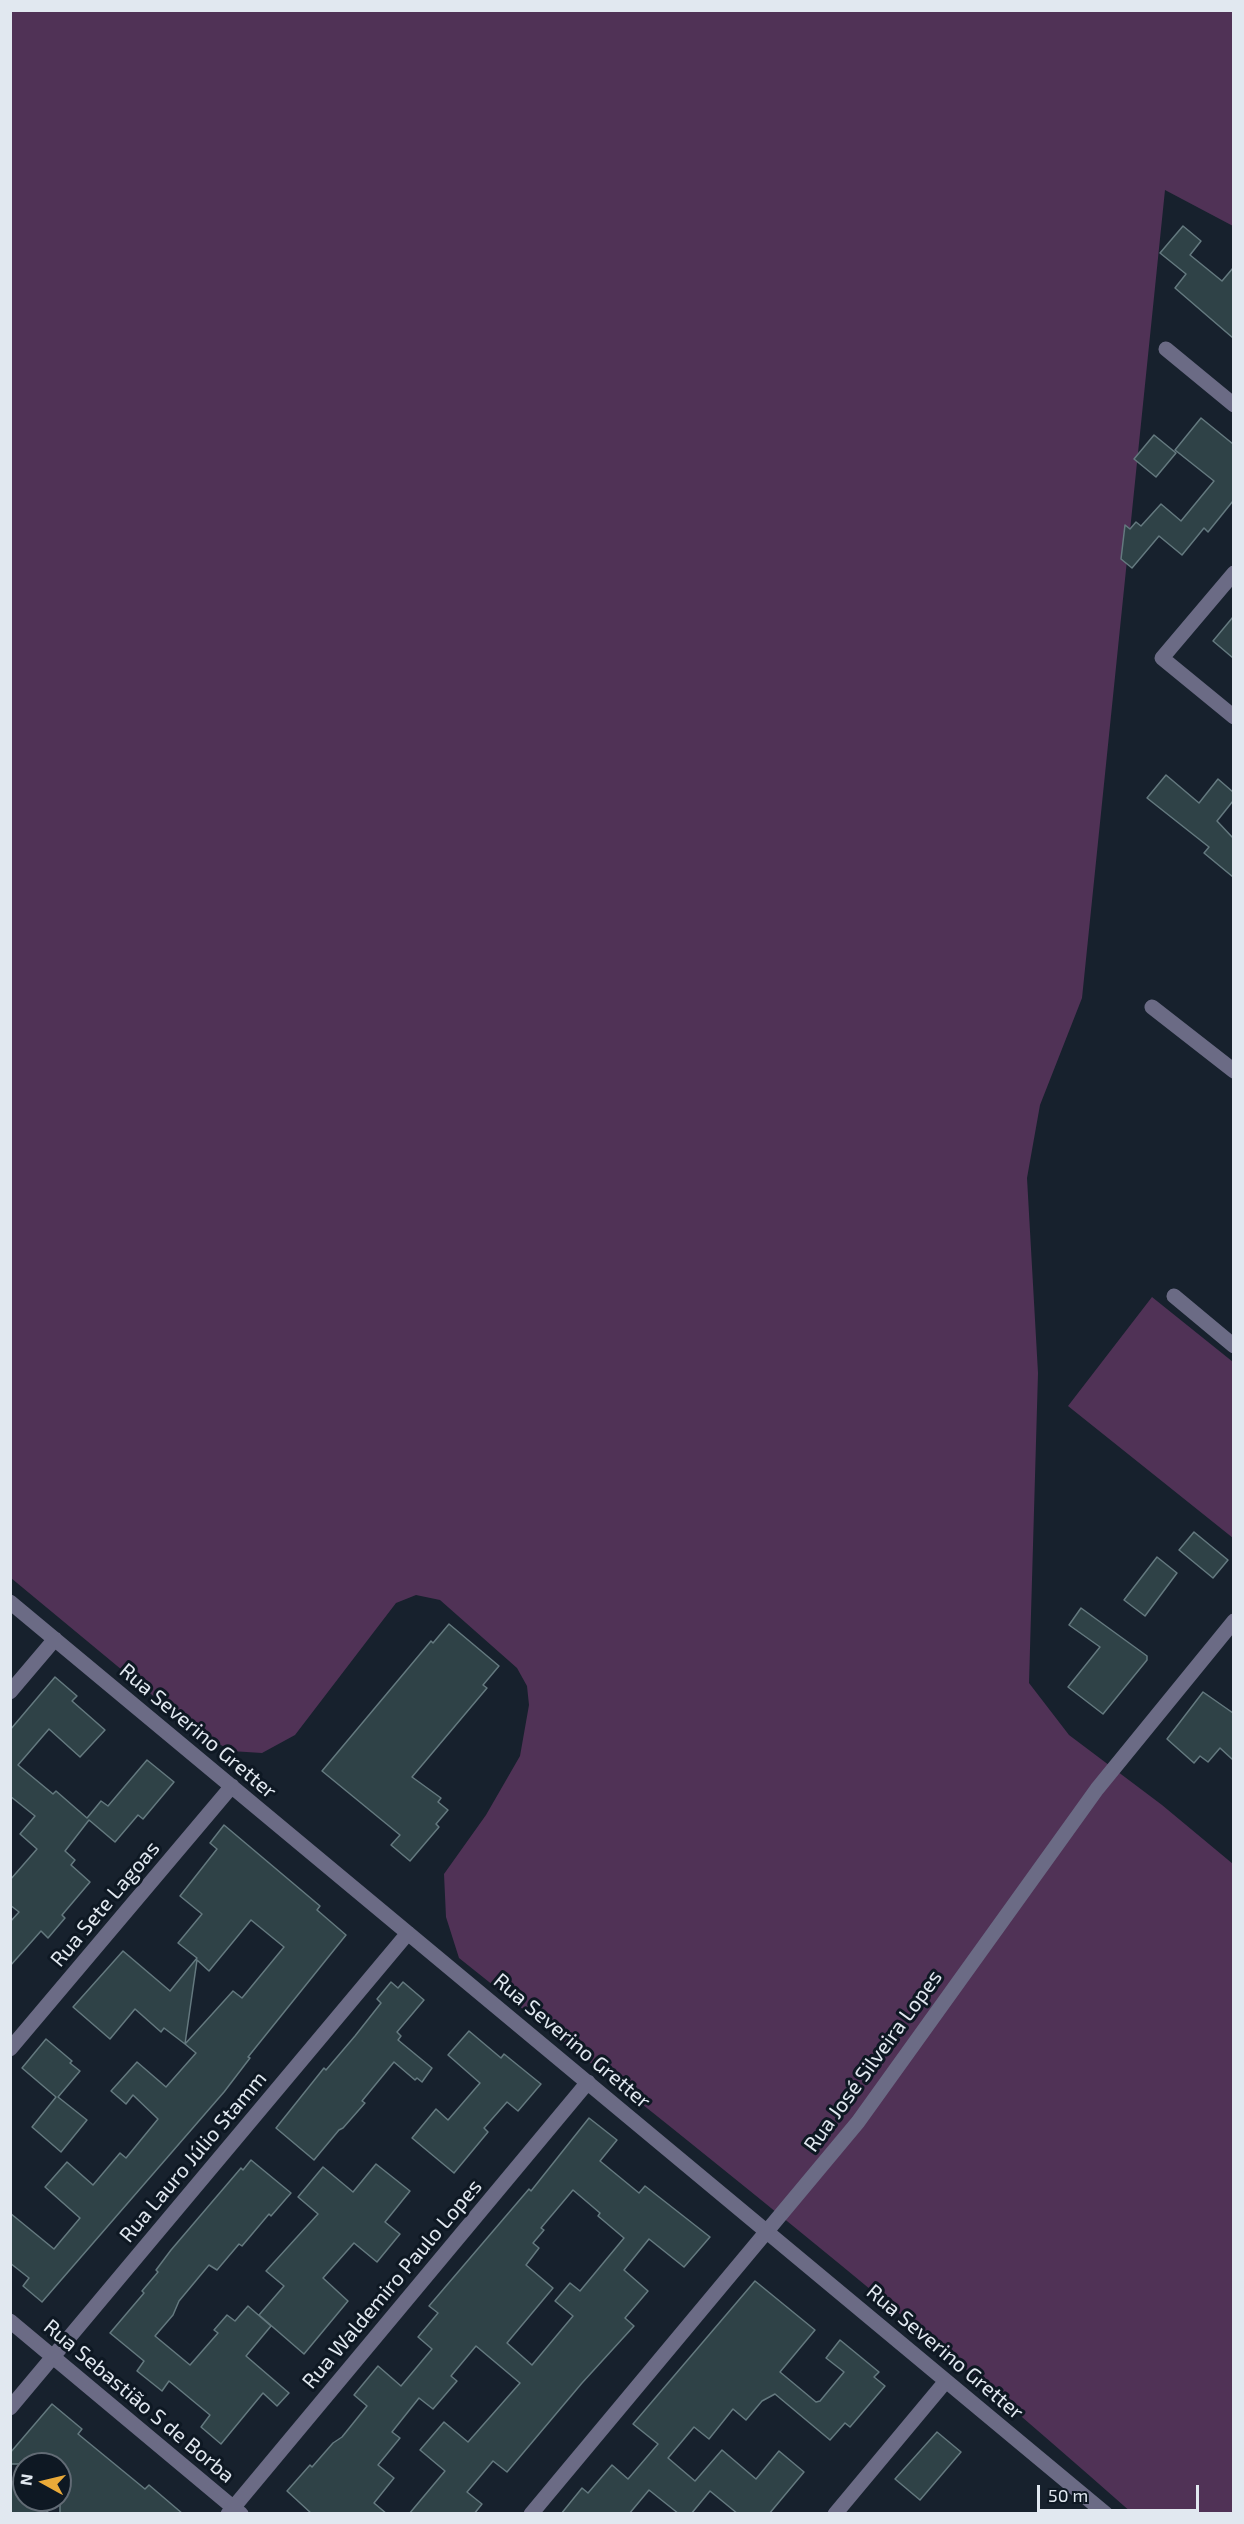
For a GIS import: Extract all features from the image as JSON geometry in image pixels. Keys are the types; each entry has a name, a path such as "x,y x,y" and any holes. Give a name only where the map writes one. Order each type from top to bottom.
{"street":[{"path":"1166,349 1233,405"},
{"path":"1233,573 1162,658 1233,717"},
{"path":"1152,1007 1233,1071"},
{"path":"1174,1296 1233,1346"},
{"name":"Rua Severino Gretter","path":"10,1602 1106,2514"},
{"name":"Rua José Silveira Lopes","path":"531,2514 858,2122 1097,1789 1228,1639 1233,1621"},
{"path":"10,1692 56,1639"},
{"name":"Rua Sete Lagoas","path":"10,2049 232,1786"},
{"name":"Rua Lauro Júlio Stamm","path":"10,2408 408,1933"},
{"name":"Rua Waldemiro Paulo Lopes","path":"234,2512 588,2082"},
{"name":"Rua Sebastião S de Borba","path":"10,2321 234,2512"},
{"path":"835,2514 946,2381"}],"shaded area":[{"path":"10,11 1233,11 1233,226 1165,190 1082,998 1040,1105 1027,1178 1038,1373 1029,1683 1069,1735 1162,1805 1233,1864 1233,2513 1132,2513 884,2300 459,1958 446,1917 444,1874 486,1815 520,1756 529,1705 527,1686 517,1668 440,1600 416,1595 396,1603 295,1735 262,1753 231,1751 192,1728 11,1578"},
{"path":"1152,1297 1233,1362 1233,1538 1068,1406"}],"building":[{"path":"1183,226 1201,241 1190,255 1222,281 1233,268 1233,338 1175,288 1186,274 1160,253"},
{"path":"1201,418 1233,444 1233,501 1208,532 1204,528 1182,555 1159,536 1132,568 1121,559 1125,525 1130,529 1136,522 1141,526 1161,504 1181,521 1214,481 1175,450"},
{"path":"1154,435 1176,453 1156,477 1134,459"},
{"path":"1233,617 1233,658 1213,641"},
{"path":"1166,775 1199,803 1218,779 1233,792 1233,801 1217,821 1233,838 1233,877 1204,853 1209,847 1147,798"},
{"path":"1194,1532 1228,1560 1213,1578 1179,1550"},
{"path":"1157,1557 1177,1573 1145,1616 1124,1600"},
{"path":"1081,1608 1147,1656 1147,1660 1103,1714 1068,1687 1100,1647 1069,1625"},
{"path":"449,1624 499,1666 483,1685 487,1688 412,1777 441,1798 438,1802 448,1810 436,1824 439,1827 410,1861 391,1845 400,1835 322,1771 431,1641 433,1643"},
{"path":"55,1677 77,1696 72,1701 105,1730 80,1757 49,1729 18,1765 53,1794 56,1791 87,1818 101,1801 108,1806 147,1760 174,1782 143,1819 138,1815 115,1842 89,1820 65,1851 75,1860 71,1865 90,1882 62,1915 65,1918 48,1938 41,1931 10,1966 10,1922 19,1912 10,1905 10,1880 37,1849 20,1834 35,1816 10,1796 10,1730"},
{"path":"1203,1692 1233,1713 1233,1760 1220,1748 1208,1762 1200,1756 1194,1763 1167,1739"},
{"path":"224,1825 320,1906 317,1910 346,1935 248,2057 250,2058 224,2092 42,2302 23,2286 29,2278 10,2263 10,2213 54,2249 80,2218 45,2187 67,2162 93,2185 120,2153 126,2158 158,2119 133,2095 126,2104 111,2091 137,2062 166,2087 196,2053 164,2028 161,2032 135,2009 110,2039 73,2007 123,1951 170,1991 197,1958 178,1943 202,1914 180,1896 217,1849 210,1843","holes":["251,1920 284,1947 242,1998 233,1991 185,2044 197,1960 209,1971"]},
{"path":"391,1982 398,1988 403,1982 424,2000 397,2032 401,2036 398,2040 432,2068 422,2082 417,2078 415,2080 394,2062 362,2101 365,2103 314,2160 276,2128 324,2068 326,2070 381,2003 377,1999"},
{"path":"469,2031 501,2058 504,2054 541,2084 518,2111 507,2102 484,2128 488,2132 454,2173 412,2138 436,2109 448,2120 480,2083 448,2055"},
{"path":"46,2039 80,2071 58,2097 87,2120 61,2152 32,2127 56,2097 22,2068"},
{"path":"589,2118 617,2140 600,2161 639,2193 645,2186 710,2237 684,2267 649,2239 624,2270 648,2291 625,2318 634,2326 582,2383 507,2472 493,2461 467,2492 482,2504 474,2514 409,2514 445,2471 420,2450 444,2422 468,2442 520,2383 476,2346 451,2376 457,2381 433,2409 419,2398 392,2432 400,2438 378,2465 394,2478 374,2503 387,2514 312,2514 287,2491 310,2465 312,2467 333,2443 342,2437 367,2406 354,2395 378,2366 401,2386 432,2349 418,2337 438,2313 429,2306 529,2189 531,2191","holes":["573,2190 600,2213 598,2216 624,2238 580,2291 570,2283 555,2301 573,2316 532,2365 507,2343 553,2288 526,2265 539,2248 533,2243 544,2230 541,2228"]},
{"path":"251,2160 291,2193 271,2216 269,2214 242,2246 239,2244 217,2270 209,2265 179,2301 173,2315 155,2336 190,2365 218,2333 214,2330 227,2315 235,2321 248,2306 271,2326 246,2356 289,2393 277,2406 263,2393 221,2444 201,2427 210,2415 169,2381 162,2391 137,2371 144,2361 110,2333 144,2293 142,2291 158,2272 156,2270 171,2250 241,2168 243,2170"},
{"path":"376,2164 410,2191 385,2222 400,2234 377,2262 354,2243 323,2278 348,2301 304,2354 259,2315 284,2286 266,2271 318,2214 298,2197 323,2167 353,2192"},
{"path":"755,2281 815,2330 780,2372 816,2402 820,2401 844,2372 826,2358 840,2340 879,2372 874,2377 885,2386 850,2427 845,2423 830,2440 775,2394 762,2401 746,2420 733,2409 709,2439 694,2427 668,2458 695,2481 722,2450 756,2479 779,2451 804,2472 769,2514 738,2514 710,2491 691,2514 679,2514 649,2490 629,2514 561,2514 582,2488 588,2493 612,2465 628,2479 658,2444 633,2424"},
{"path":"52,2404 82,2429 78,2434 145,2489 149,2485 183,2514 60,2514 60,2512 72,2512 72,2452 12,2452 12,2464 10,2464 10,2453"},
{"path":"937,2432 961,2452 920,2500 895,2479"},
{"path":"10,2480 12,2482 12,2512 48,2512 50,2514 10,2514"}]}
